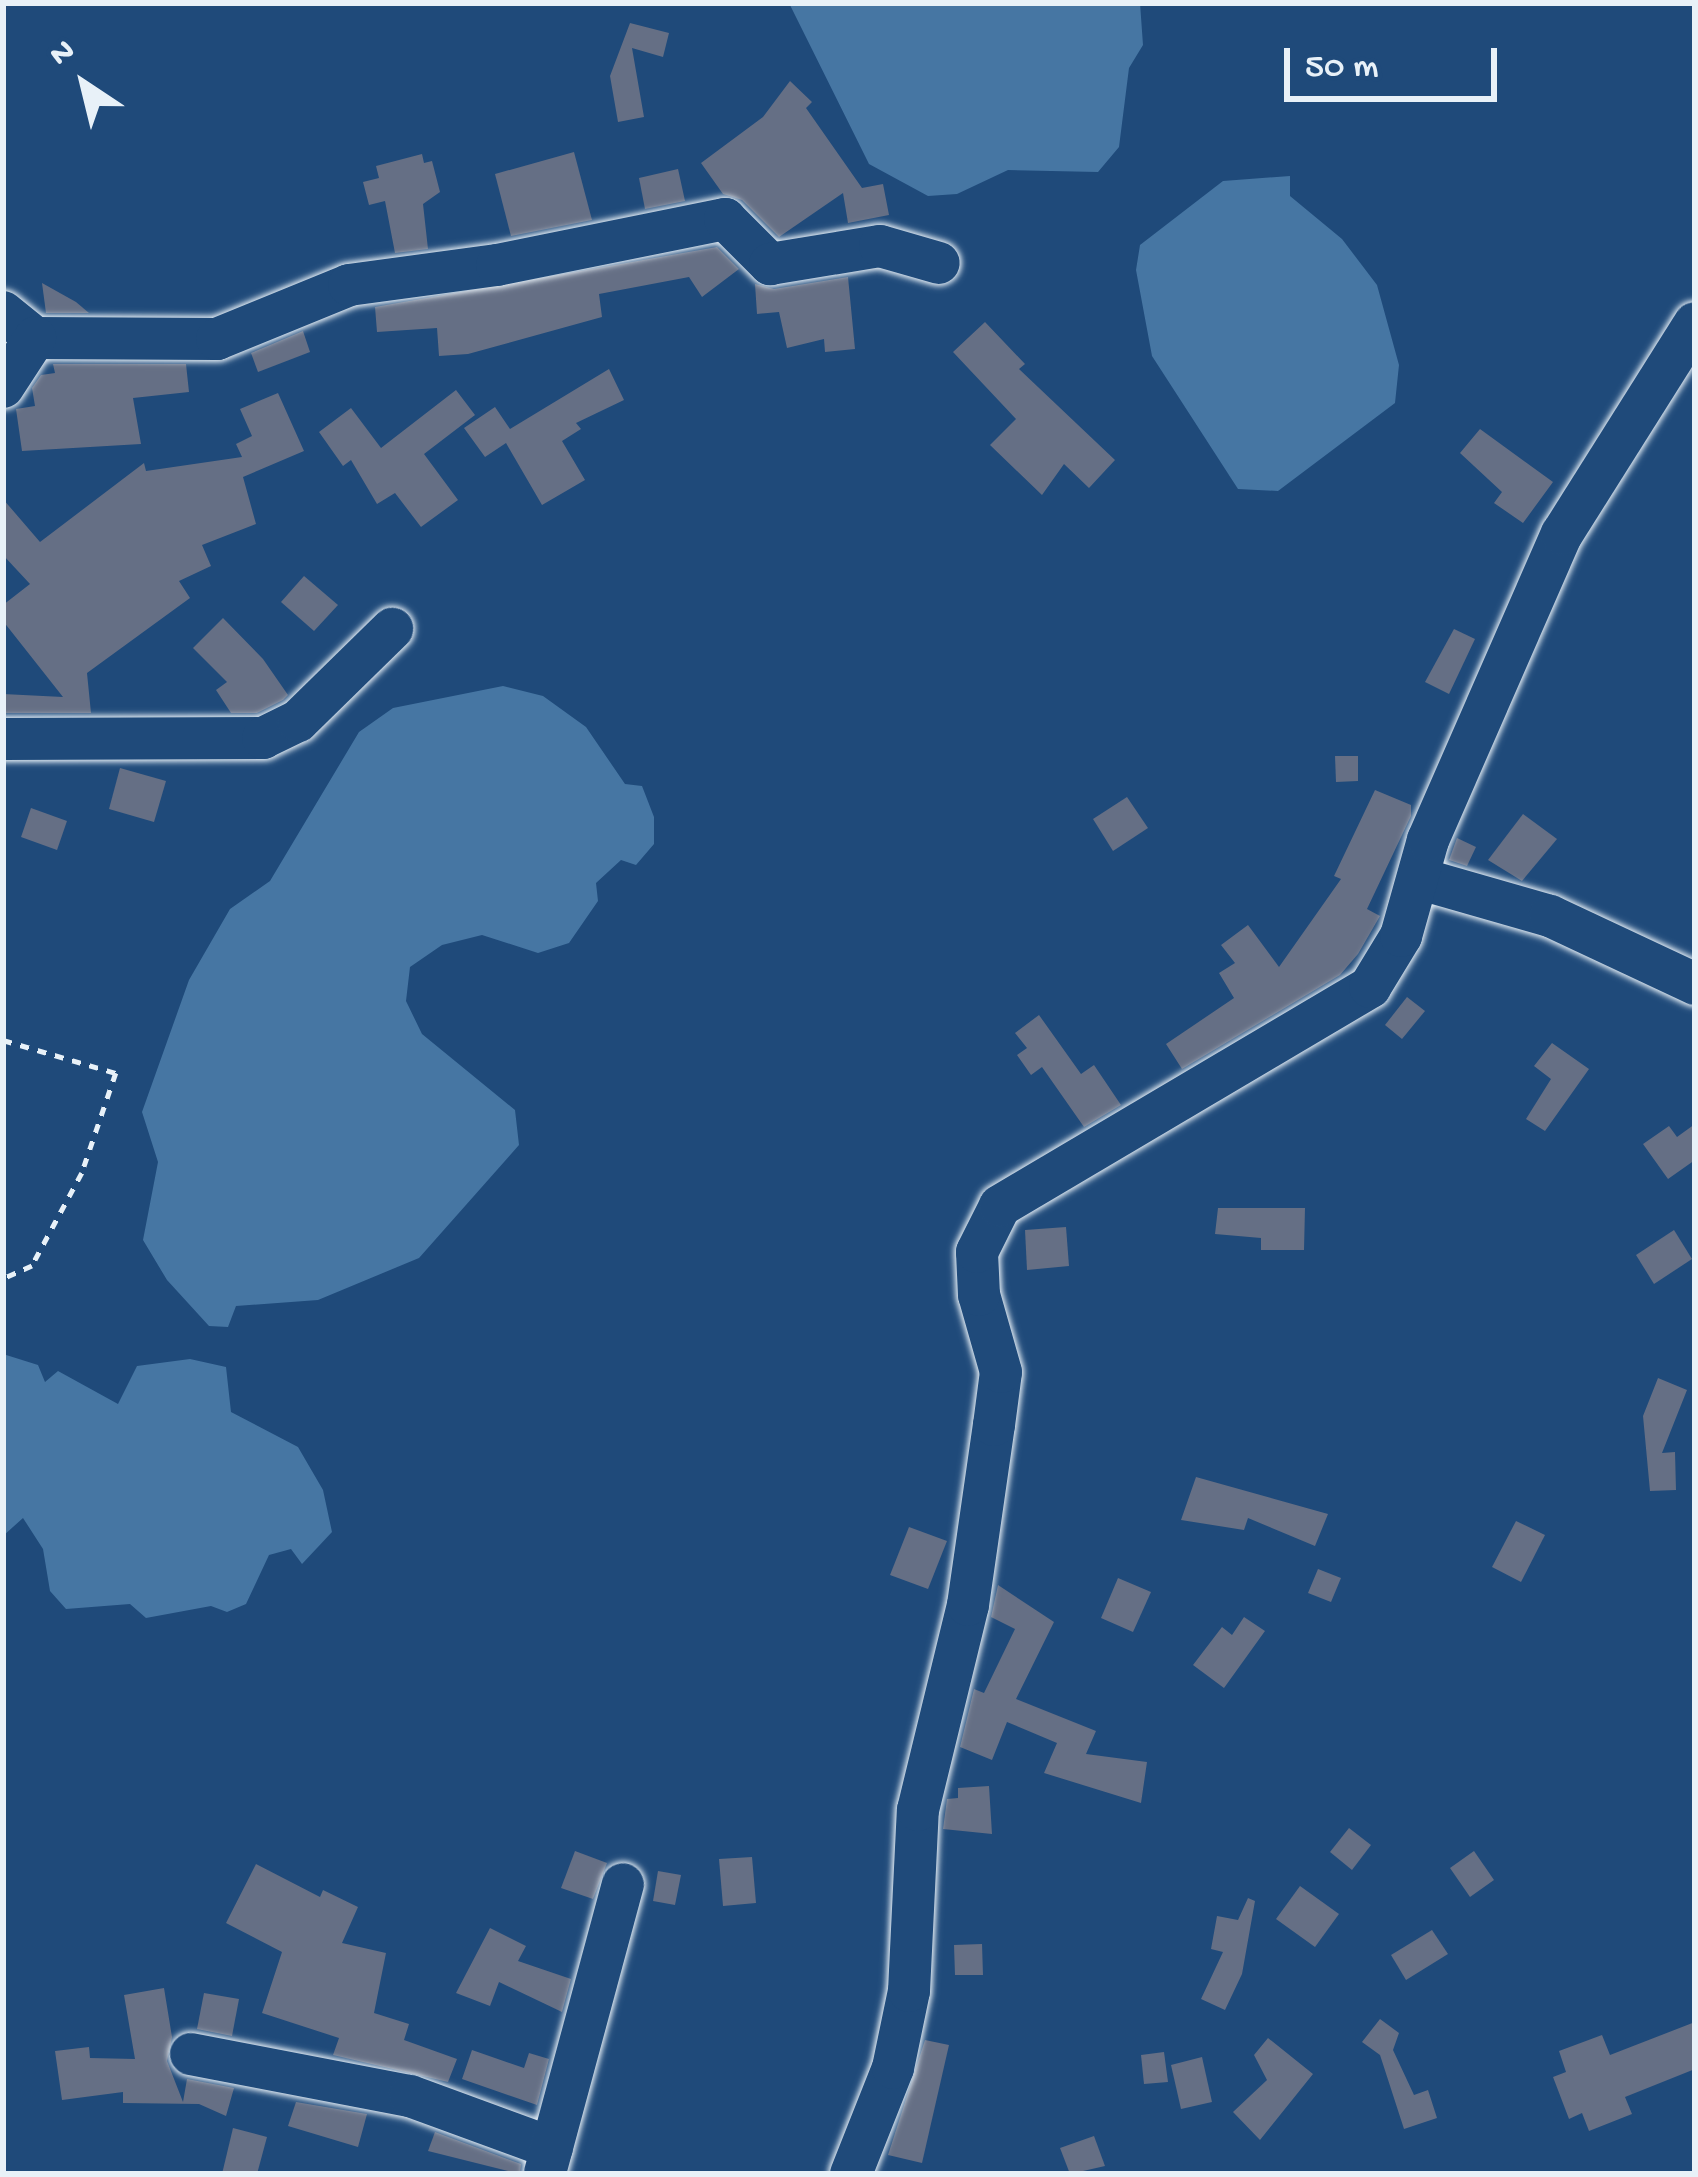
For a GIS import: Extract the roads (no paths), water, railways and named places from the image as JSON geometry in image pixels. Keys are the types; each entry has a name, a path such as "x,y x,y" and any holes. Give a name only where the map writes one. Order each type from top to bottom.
{"street":[{"path":"3,387 19,325 217,339 349,285 497,265 724,219 770,264 880,246 939,262"},
{"path":"851,2174 893,2068 909,1991 918,1810 968,1605 994,1425 1001,1372 979,1294 976,1252 1000,1206 1370,987 1401,936 1421,879 1428,840 1562,533 1695,323"},
{"path":"3,740 263,738 298,721 392,629"},
{"path":"1421,879 1550,916 1695,984"},
{"path":"190,2054 410,2096 548,2161 622,1884"}],"water":[{"path":"789,3 1140,3 1143,45 1129,68 1119,147 1098,172 1008,170 957,194 928,196 869,164"},
{"path":"1290,176 1290,196 1342,239 1377,285 1399,365 1395,403 1278,491 1238,489 1152,356 1136,270 1140,245 1223,181"},
{"path":"503,686 543,696 586,727 625,784 642,786 654,817 654,844 636,865 621,860 596,883 598,901 569,943 538,953 482,935 442,945 410,967 406,1001 422,1034 515,1110 519,1145 419,1258 318,1300 236,1306 228,1327 209,1326 167,1280 143,1240 158,1162 142,1112 189,980 230,909 270,881 359,732 393,708"},
{"path":"3,1354 38,1365 45,1382 58,1371 118,1404 137,1366 190,1359 226,1367 231,1412 298,1447 323,1490 332,1532 302,1564 291,1549 269,1555 246,1604 227,1612 211,1606 146,1618 130,1604 66,1609 50,1591 43,1549 23,1518 3,1536"}]}
